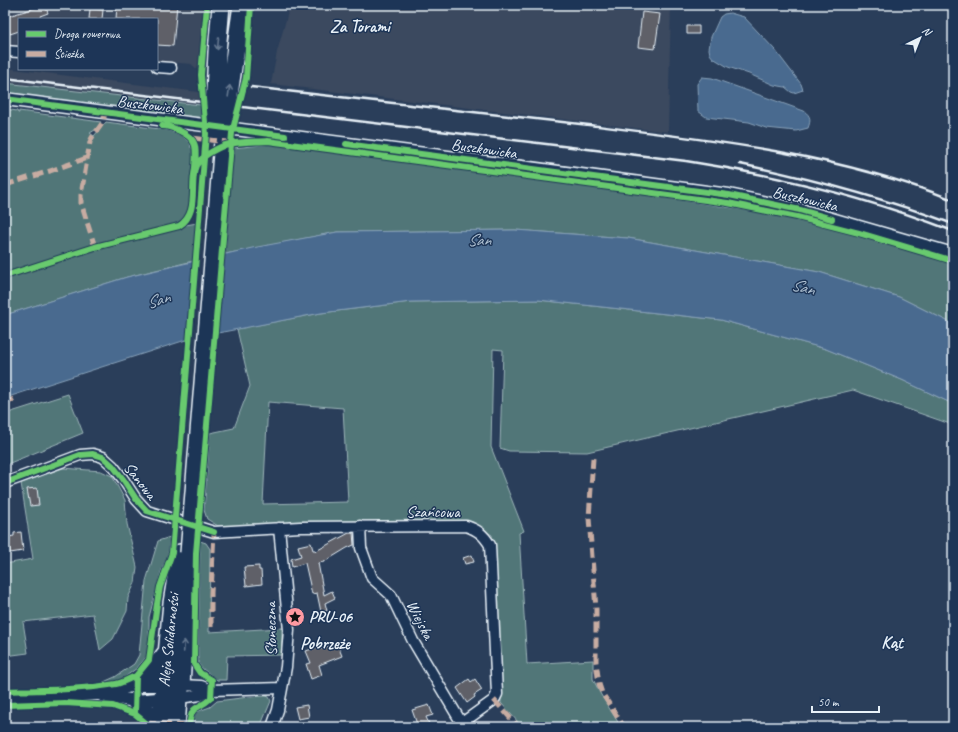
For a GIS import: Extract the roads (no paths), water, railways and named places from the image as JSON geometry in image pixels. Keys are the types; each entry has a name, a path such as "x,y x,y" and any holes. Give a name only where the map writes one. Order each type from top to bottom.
{"highway":[{"path":"184,553 214,127 217,52 221,5"},
{"path":"184,553 224,130 242,5"},
{"name":"Aleja Solidarności","path":"172,691 167,652 184,553"},
{"name":"Aleja Solidarności","path":"165,726 172,691 184,553"},
{"path":"165,726 135,693 167,652"}],"street":[{"path":"5,50 18,52"},
{"path":"158,67 171,68"},
{"name":"Buszkowicka","path":"5,100 448,157 729,196 800,210 953,254"},
{"name":"Sanowa","path":"5,483 80,454 93,454 103,458 113,466 123,478 136,499 147,511 214,532"},
{"name":"Szańcowa","path":"214,532 279,528 360,526 466,526 478,530 485,536 490,545 497,694 494,700 463,725"},
{"name":"Wiejska","path":"360,526 361,548 372,578 391,595 413,641 463,725"},
{"name":"Słoneczna","path":"272,727 278,710 286,667 289,630 279,528"},
{"path":"5,697 172,691 201,695 212,690 282,688"}],"water":[{"path":"730,13 744,17 775,50 801,84 803,90 794,93 791,92 785,87 774,85 728,67 713,58 709,49 711,37 720,17 724,14"},
{"path":"702,77 712,78 804,111 810,118 808,128 796,131 766,128 749,122 706,117 698,111 697,84"},
{"name":"San","path":"515,230 628,238 819,272 899,297 953,324 953,404 902,380 826,349 721,320 538,300 411,302 321,313 192,338 5,398 5,315 127,277 252,248 337,232"}],"railway":[{"path":"5,78 686,161 754,173 821,189 888,208 953,231"},
{"path":"251,87 589,125 728,143 819,160 864,171 909,184 953,200"},
{"path":"740,164 848,190 953,224"}],"place":[{"name":"PRU-06","path":"295,617"}],"district":[{"name":"Za Torami","path":"360,26"},
{"name":"Kąt","path":"892,642"},
{"name":"Pobrzeże","path":"325,643"}]}
